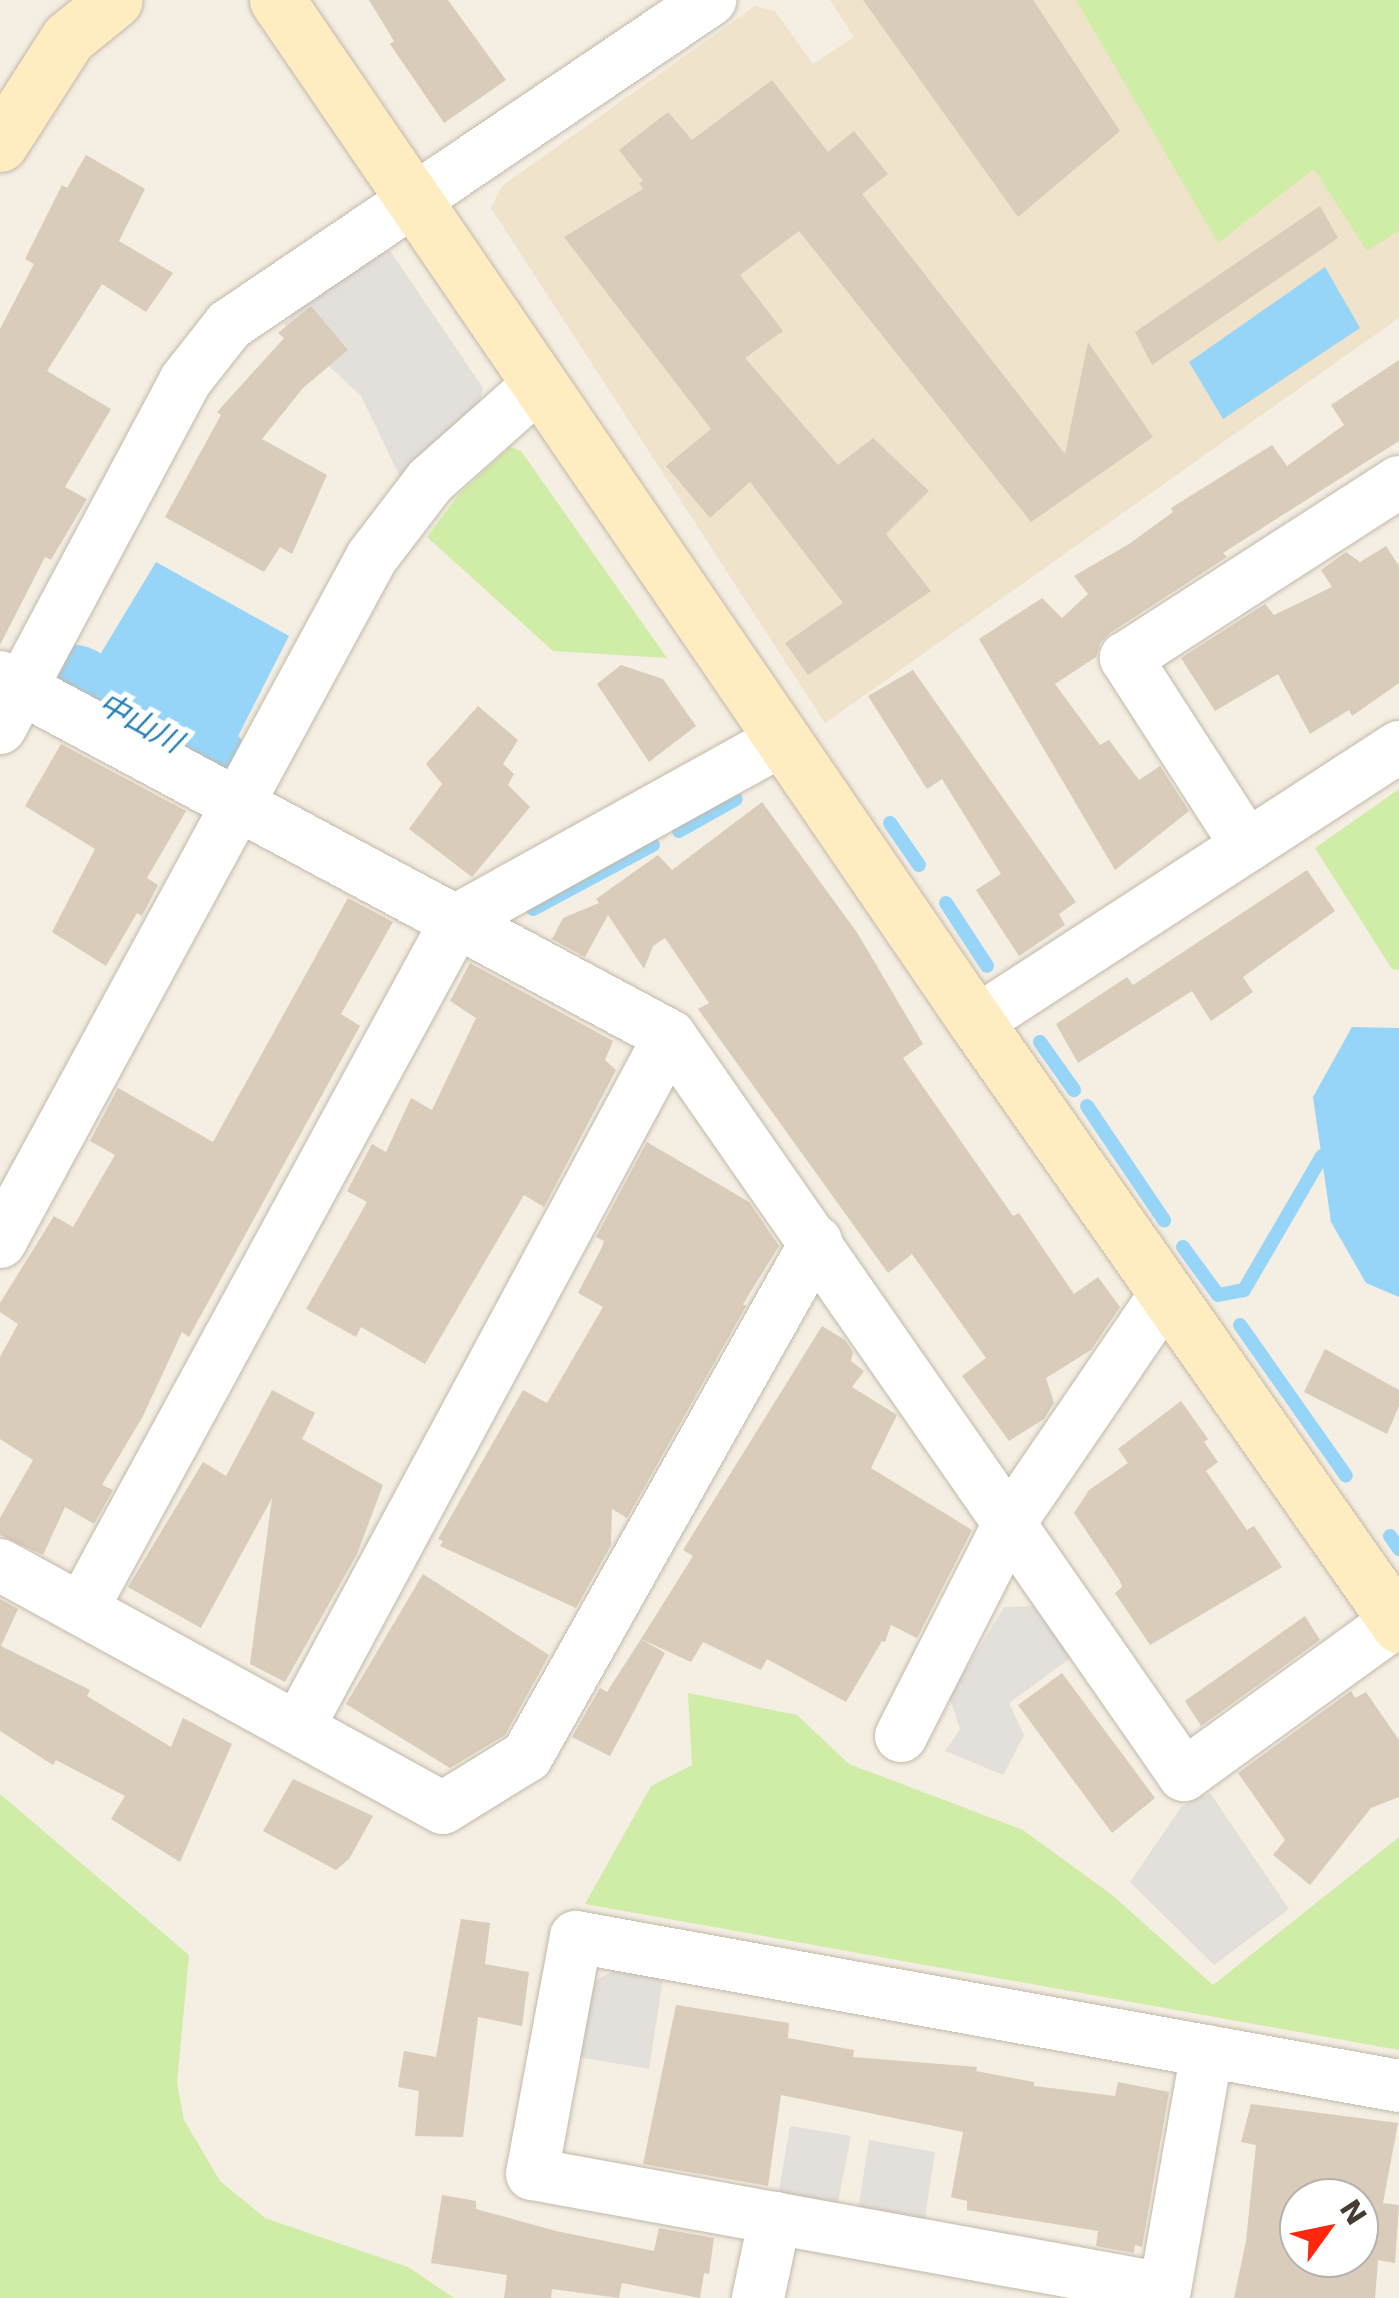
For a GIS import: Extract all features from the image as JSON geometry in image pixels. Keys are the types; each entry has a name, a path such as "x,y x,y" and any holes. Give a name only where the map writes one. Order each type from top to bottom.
{"street":[{"path":"0,144 68,38 115,0"},
{"path":"277,0 413,200 538,385 976,1022 1398,1623 1184,1774 670,1036 236,806 7,698 185,381 228,326 413,200 710,0"},
{"path":"0,1242 372,557 430,481 538,385"},
{"path":"1247,846 1126,658 1399,482"},
{"path":"83,1607 457,920 782,740"},
{"path":"976,1022 1399,747"},
{"path":"299,1726 670,1036"},
{"path":"0,1565 83,1607 443,1808 527,1756 816,1242"},
{"path":"901,1736 1010,1522 1166,1293"},
{"path":"1207,2052 1165,2289 532,2174 576,1937 1399,2086"},
{"path":"758,2298 775,2218"}],"shaded area":[{"path":"830,0 1399,0 1399,318 825,723 491,208 502,186 755,6 775,11 813,64 854,37"},
{"path":"379,249 391,252 483,388 479,406 400,477 361,396 284,324 309,297"},
{"path":"1033,1606 1072,1657 1009,1703 1024,1735 1003,1775 945,1751 960,1729 949,1697 1004,1607"},
{"path":"1210,1793 1289,1909 1214,1965 1130,1882 1182,1806"},
{"path":"616,1969 663,1979 649,2069 573,2056 583,1988"},
{"path":"790,2126 851,2136 836,2212 777,2202"},
{"path":"869,2140 935,2152 923,2231 857,2217"}],"green space":[{"path":"1076,0 1399,0 1399,231 1367,251 1314,169 1218,243"},
{"path":"510,447 521,451 667,658 553,651 427,537 459,494"},
{"path":"1399,789 1399,970 1392,969 1315,848"},
{"path":"688,1693 797,1715 849,1764 1023,1830 1112,1895 1213,1985 1399,1837 1399,2050 585,1904 651,1786 692,1765"},
{"path":"0,1794 189,1955 177,2083 184,2120 220,2181 265,2218 408,2267 454,2298 0,2298"}],"water":[{"path":"1325,267 1360,328 1223,419 1189,362"},
{"path":"156,562 289,636 235,742 92,668"},
{"path":"1352,1027 1399,1028 1399,1297 1366,1283 1331,1222 1313,1097"}],"building":[{"path":"369,0 448,0 506,80 444,123 390,44 394,41"},
{"path":"863,0 1033,0 1120,131 1018,217"},
{"path":"772,80 828,152 854,131 888,174 862,194 1065,454 1088,342 1153,437 1031,522 799,231 740,275 783,331 745,358 838,465 873,438 929,491 886,534 931,591 808,675 785,643 843,603 750,482 710,518 666,466 711,429 564,237 643,189 639,183 643,181 619,150 668,112 692,140"},
{"path":"86,155 145,189 119,241 173,273 146,312 102,284 47,371 111,409 65,487 87,499 51,560 45,557 0,645 0,329 34,264 25,259 62,185 67,188"},
{"path":"1320,206 1338,238 1152,365 1135,332"},
{"path":"311,306 348,350 303,388 262,439 327,475 292,554 280,547 264,572 165,517 221,415 217,412 284,338 278,333"},
{"path":"1399,360 1399,441 1223,553 1227,557 1110,633 1100,643 1096,657 1055,684 1100,745 1109,740 1139,780 1160,766 1189,811 1115,870 979,639 1042,598 1062,618 1088,594 1074,576 1129,544 1173,512 1171,508 1272,445 1287,466 1344,425 1331,405"},
{"path":"1386,546 1399,566 1399,683 1352,716 1349,710 1310,734 1278,674 1215,711 1181,658 1265,604 1274,615 1332,587 1321,570 1346,552 1360,562"},
{"path":"621,665 663,679 696,726 649,762 597,684"},
{"path":"913,670 1076,902 1059,914 1065,925 1019,956 976,890 1001,874 942,779 927,789 868,696"},
{"path":"478,706 518,740 503,764 514,774 508,785 530,807 472,877 409,829 442,784 426,764"},
{"path":"61,744 186,811 147,878 158,885 142,916 137,913 106,966 52,932 95,849 25,806"},
{"path":"762,802 858,934 923,1044 903,1058 1013,1216 1019,1213 1074,1294 1098,1277 1120,1307 1091,1350 1046,1378 1054,1403 1044,1419 1009,1441 962,1376 986,1358 912,1254 888,1273 698,1009 709,1003 665,938 653,946 644,969 608,915 585,957 552,939 563,918 599,903 596,899 658,855 672,870"},
{"path":"1307,870 1335,911 1243,977 1253,992 1211,1021 1192,991 1078,1063 1056,1024 1127,977 1133,985"},
{"path":"348,898 393,922 341,1014 360,1026 189,1337 182,1332 143,1416 102,1485 113,1490 94,1524 65,1507 43,1555 0,1535 0,1518 33,1460 0,1439 0,1357 18,1324 0,1312 0,1303 54,1216 73,1227 115,1155 90,1141 118,1088 213,1142"},
{"path":"470,963 613,1041 605,1060 616,1070 544,1207 524,1195 425,1364 361,1327 356,1337 306,1309 367,1202 347,1191 372,1144 386,1152 411,1098 432,1110 476,1018 450,1001"},
{"path":"647,1142 749,1202 779,1246 743,1304 746,1306 627,1518 612,1509 611,1545 576,1608 440,1546 443,1541 438,1539 523,1390 547,1403 603,1307 578,1293 604,1241 596,1237"},
{"path":"822,1326 845,1340 853,1352 851,1361 864,1371 852,1387 897,1415 871,1468 972,1530 917,1638 891,1625 885,1642 882,1641 846,1702 767,1659 761,1670 703,1642 691,1662 641,1639 693,1556 683,1550"},
{"path":"1325,1349 1399,1390 1399,1406 1387,1434 1304,1392"},
{"path":"272,1390 315,1413 302,1439 383,1485 357,1554 285,1682 250,1664 272,1498 201,1628 128,1587 203,1462 226,1476"},
{"path":"1181,1401 1208,1439 1204,1442 1218,1462 1206,1471 1247,1530 1254,1526 1282,1567 1150,1645 1115,1593 1122,1587 1120,1581 1074,1513 1089,1490 1128,1463 1118,1449"},
{"path":"423,1574 549,1655 505,1735 450,1768 346,1704"},
{"path":"0,1599 18,1609 1,1646 90,1690 87,1696 171,1747 183,1718 232,1744 180,1862 111,1819 125,1796 56,1760 53,1765 0,1731"},
{"path":"1305,1616 1320,1640 1201,1726 1185,1701"},
{"path":"641,1639 665,1653 610,1756 572,1737 600,1688 607,1692"},
{"path":"1062,1673 1155,1798 1112,1833 1018,1705"},
{"path":"1351,1691 1355,1698 1366,1692 1399,1740 1399,1797 1371,1808 1310,1885 1273,1855 1285,1840 1238,1773"},
{"path":"293,1779 373,1816 349,1859 336,1870 263,1831"},
{"path":"461,1919 490,1923 485,1964 529,1972 522,2026 478,2017 463,2137 415,2136 419,2091 398,2087 404,2051 436,2057"},
{"path":"676,2005 789,2023 788,2038 854,2050 853,2057 977,2067 976,2071 1034,2082 1034,2086 1115,2096 1118,2082 1169,2092 1142,2247 1135,2245 1134,2253 1096,2246 1098,2231 967,2210 967,2201 951,2197 963,2132 781,2095 768,2186 643,2164"},
{"path":"1251,2104 1398,2123 1383,2203 1399,2205 1395,2263 1379,2260 1379,2178 1279,2178 1279,2278 1377,2278 1375,2298 1234,2298 1246,2241 1256,2145 1241,2142"},
{"path":"442,2195 476,2201 476,2209 556,2231 654,2251 659,2228 714,2238 709,2274 704,2273 700,2298 622,2283 619,2298 552,2289 551,2298 504,2298 507,2275 431,2263"}],"waterway":[{"name":"中山川","path":"75,686 205,759"},
{"path":"679,831 736,799"},
{"path":"890,823 919,865"},
{"path":"533,909 653,845"},
{"path":"946,903 987,966"},
{"path":"1040,1042 1074,1090"},
{"path":"1087,1106 1164,1220"},
{"path":"1183,1247 1218,1295 1244,1290 1322,1156"},
{"path":"1240,1325 1346,1476"},
{"path":"1390,1536 1399,1549"}]}
